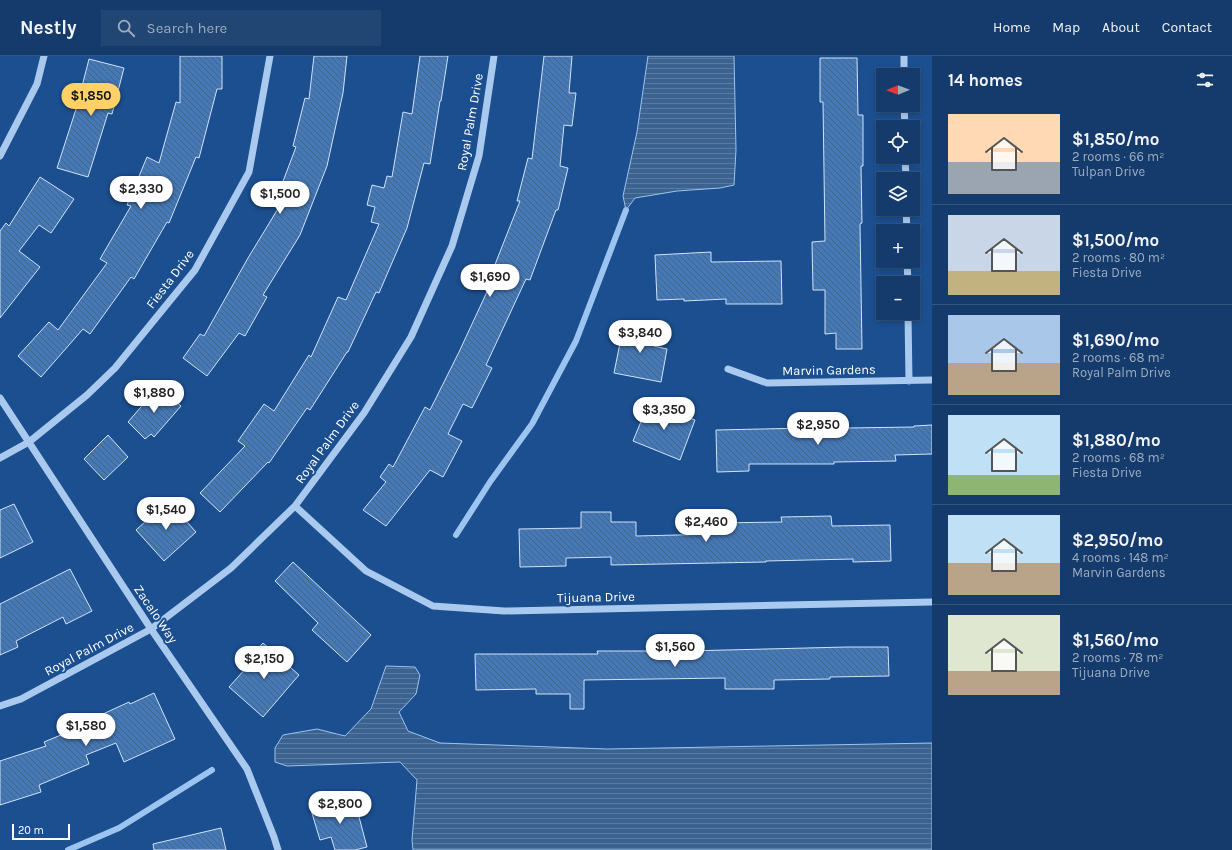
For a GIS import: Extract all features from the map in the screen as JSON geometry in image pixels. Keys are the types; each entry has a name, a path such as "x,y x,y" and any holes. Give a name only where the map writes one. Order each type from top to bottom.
{"street":[{"path":"0,156 37,84 44,56"},
{"name":"Fiesta Drive","path":"0,458 29,442 87,395 115,368 195,270 249,172 270,56"},
{"name":"Royal Palm Drive","path":"0,706 21,699 151,629 231,568 295,506 364,414 411,337 452,246 479,156 494,56"},
{"path":"904,56 904,68"},
{"path":"908,320 909,381"},
{"name":"Marvin Gardens","path":"728,369 767,383 932,380"},
{"name":"Zacalo Way","path":"0,398 151,629 247,768 278,850"},
{"name":"Tijuana Drive","path":"295,506 366,571 433,606 504,610 932,602"}],"water":[{"path":"648,56 734,56 736,150 734,185 720,188 677,191 635,198 626,210 623,196 637,132"},
{"path":"386,666 415,667 420,675 416,694 399,712 408,731 440,743 607,749 932,743 932,850 413,850 412,840 417,780 400,762 287,766 275,762 275,748 283,735 317,729 345,736 371,709"}],"building":[{"path":"180,56 222,56 222,89 217,89 199,158 196,157 169,223 167,222 134,279 131,277 90,334 83,329 41,377 18,356 49,322 58,330 107,263 100,259 131,206 127,205 147,157 159,163 176,102 180,103"},
{"path":"314,56 347,56 343,93 327,166 300,235 263,295 267,297 245,336 239,333 207,376 183,358 200,334 204,336 279,207 274,205 296,147 293,146 305,98 309,99"},
{"path":"420,56 448,56 441,101 430,164 424,163 407,228 379,293 376,292 348,352 310,410 307,408 269,463 268,462 220,512 200,493 245,446 238,441 264,404 274,411 309,355 311,357 338,297 346,300 379,224 371,222 375,207 367,205 372,185 384,188 387,176 392,177 403,112 412,114"},
{"path":"544,56 572,56 569,93 576,93 572,126 564,125 560,166 568,168 558,210 556,210 530,280 526,279 486,365 492,368 472,408 463,404 448,434 462,441 443,477 430,470 386,526 363,510 386,482 380,477 389,464 393,467 425,407 430,410 498,268 494,267 520,201 517,201 528,158 532,159"},
{"path":"820,58 857,58 858,115 863,115 863,166 861,166 862,223 860,224 862,349 836,349 836,333 825,334 825,290 813,290 812,242 825,241 823,102 820,102"},
{"path":"89,59 124,68 112,114 108,113 88,177 57,168 77,106"},
{"path":"40,177 74,199 51,233 39,225 19,251 40,267 0,318 0,231 6,223 9,226"},
{"path":"711,252 711,262 781,261 782,304 726,304 726,299 684,301 684,299 657,300 655,255"},
{"path":"624,323 658,329 654,346 667,349 661,382 614,373"},
{"path":"159,386 181,406 154,437 151,434 145,439 128,422"},
{"path":"649,402 695,420 680,460 633,441"},
{"path":"932,425 932,454 895,455 896,461 834,462 834,464 749,464 749,471 717,472 716,430 808,428 808,431 847,431 847,428 914,427"},
{"path":"108,435 128,457 104,480 84,459"},
{"path":"168,501 196,532 164,561 136,530"},
{"path":"14,504 33,542 0,558 0,510"},
{"path":"581,512 611,512 611,522 636,522 636,536 718,534 717,523 782,522 781,517 831,516 832,526 890,525 891,561 853,562 853,559 611,565 611,557 566,558 566,566 520,567 519,529 581,528"},
{"path":"293,562 371,635 347,662 312,630 318,623 275,581"},
{"path":"70,569 92,611 66,624 63,617 16,641 18,647 0,655 0,604"},
{"path":"263,643 299,675 263,717 229,687 247,667 244,664"},
{"path":"888,647 889,676 774,680 774,689 725,689 725,678 584,680 584,709 570,709 570,694 536,694 536,689 476,690 475,654 598,654 597,651 646,652"},
{"path":"154,693 175,739 124,762 116,743 86,755 89,764 39,785 41,792 0,805 0,761 46,746 44,742 104,717 103,714 129,702 130,704"},
{"path":"354,798 367,847 355,850 335,850 331,837 320,840 311,810"},
{"path":"221,828 226,850 154,850 153,844"}],"waterway":[{"path":"456,535 490,482 532,424 576,341 626,210"},
{"path":"68,850 119,828 212,770"}]}
